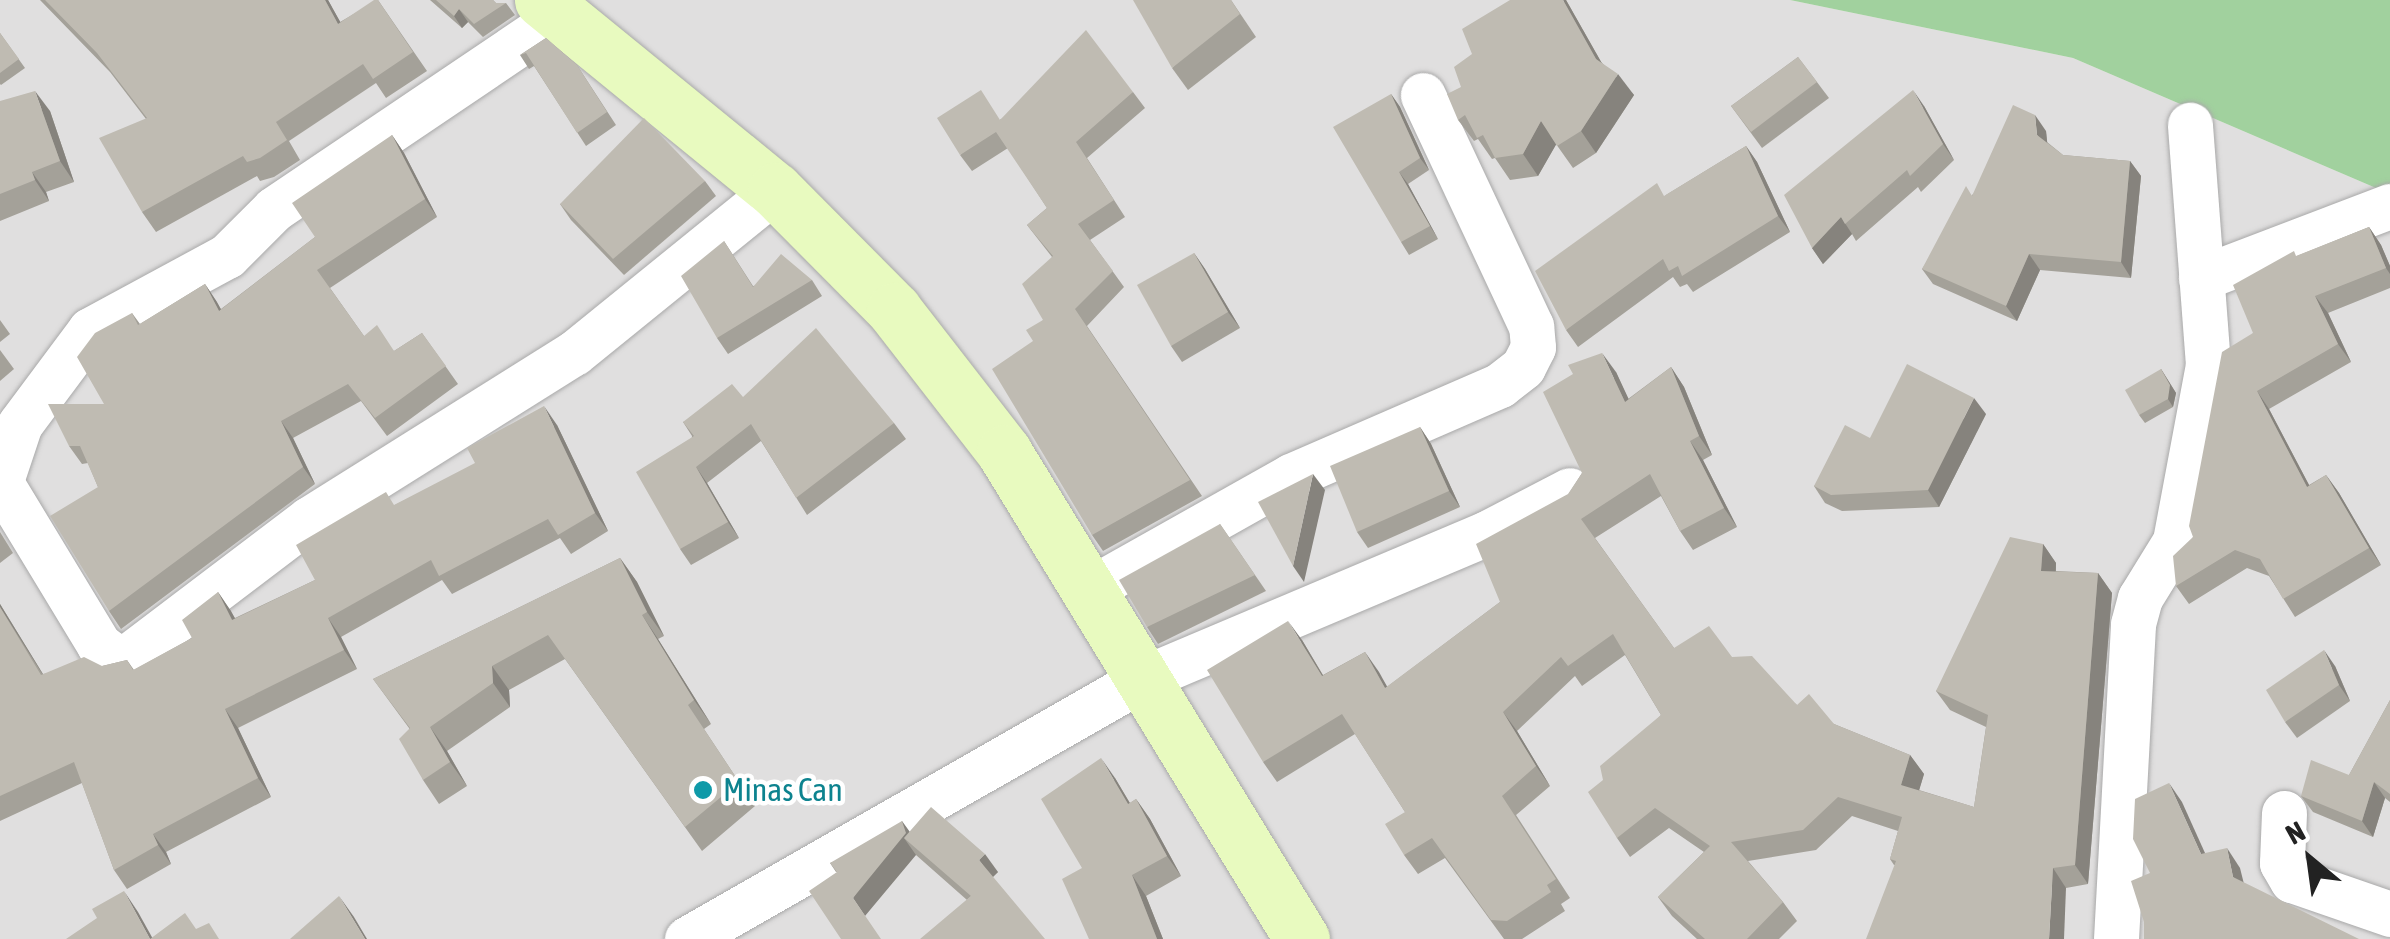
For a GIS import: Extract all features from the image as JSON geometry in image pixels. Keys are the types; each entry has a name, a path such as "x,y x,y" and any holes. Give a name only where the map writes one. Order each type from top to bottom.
{"main road":[{"path":"552,8 775,190 894,310 1004,452 1302,939"}],"street":[{"path":"552,8 274,209 227,256 90,330 20,424 1,484 99,645 118,658 130,656 309,519 574,353 775,190"},
{"path":"1088,590 1290,476 1500,385 1523,367 1532,347 1531,326 1423,95"},
{"path":"2116,939 2133,624 2140,598 2175,541 2208,365 2190,125"},
{"path":"2200,278 2390,206"},
{"path":"688,939 1144,678 1487,533 1570,490"},
{"path":"2284,813 2282,864 2292,880 2390,914"}],"shaded area":[{"path":"0,0 1790,0 2073,58 2390,194 2390,939 0,939"}],"green space":[{"path":"1790,0 2390,0 2390,194 2073,58"}],"building":[{"path":"45,0 325,0 338,24 378,0 413,52 373,79 363,64 276,122 287,140 260,158 247,162 243,156 142,212 99,138 147,118 97,53"},
{"path":"436,0 506,3 474,24 459,9 454,16"},
{"path":"1133,0 1231,0 1240,14 1172,68"},
{"path":"1510,0 1563,0 1596,59 1618,74 1581,131 1557,146 1541,121 1523,154 1495,158 1483,135 1477,138 1465,115 1458,120 1447,94 1461,87 1454,67 1472,54 1462,29"},
{"path":"1086,30 1133,92 1076,142 1114,200 1078,224 1113,271 1075,309 1190,480 1092,535 992,369 1033,341 1026,330 1043,320 1022,284 1053,256 1027,225 1047,208 996,132 960,155 937,118 981,90 1000,120"},
{"path":"0,33 19,59 0,73"},
{"path":"546,38 577,65 607,112 577,133 526,53 520,55"},
{"path":"1798,57 1817,82 1751,132 1731,106"},
{"path":"1913,90 1943,144 1910,176 1907,170 1845,224 1841,217 1812,248 1784,195"},
{"path":"35,91 60,161 32,172 35,180 0,194 0,101"},
{"path":"1391,94 1420,158 1399,172 1430,226 1401,242 1333,127"},
{"path":"2013,105 2035,115 2037,135 2063,155 2130,161 2121,262 2029,254 2006,306 1922,269 1966,186 1972,196"},
{"path":"644,118 705,181 613,259 560,204"},
{"path":"392,135 425,199 317,270 364,336 377,325 394,351 422,333 446,366 375,418 348,384 281,421 303,467 109,611 50,516 98,487 80,446 69,446 48,404 104,404 77,357 95,333 132,313 138,325 205,284 219,311 315,237 292,203"},
{"path":"1746,146 1778,216 1682,276 1678,266 1669,271 1663,259 1566,330 1535,271 1657,183 1664,196"},
{"path":"2369,227 2386,268 2315,296 2338,344 2257,391 2307,487 2326,475 2369,548 2283,599 2260,559 2235,550 2176,586 2173,556 2193,537 2189,526 2222,352 2253,333 2233,285 2294,251 2296,256"},
{"path":"724,241 753,287 781,254 812,280 717,338 681,276"},
{"path":"1194,253 1228,312 1171,346 1137,285"},
{"path":"816,328 894,423 796,498 751,424 696,467 728,522 680,549 636,472 694,436 683,422 732,384 743,397"},
{"path":"1602,353 1625,402 1671,367 1699,436 1690,441 1724,508 1680,531 1650,474 1581,519 1674,648 1709,626 1732,657 1752,656 1797,705 1809,694 1834,724 1910,755 1901,785 1974,807 1988,715 1936,691 2010,537 2043,544 2041,571 2098,573 2075,865 2053,868 2049,939 1866,939 1896,861 1890,859 1902,817 1838,797 1803,830 1731,842 1783,902 1747,939 1705,939 1658,897 1710,846 1655,808 1617,838 1588,792 1603,780 1600,766 1661,715 1613,634 1568,666 1561,657 1503,712 1536,766 1502,796 1556,879 1547,885 1551,892 1507,921 1491,920 1432,838 1404,855 1385,824 1405,812 1342,714 1263,762 1207,670 1288,621 1322,676 1365,652 1385,688 1500,602 1476,544 1568,494 1582,473 1543,392 1573,374 1568,365"},
{"path":"1907,364 1974,398 1928,490 1831,495 1814,486 1845,425 1870,438"},
{"path":"2161,369 2170,385 2168,399 2139,415 2125,390"},
{"path":"544,406 595,513 558,535 548,519 439,576 431,560 328,618 344,650 225,709 258,778 153,834 158,845 114,870 74,762 0,796 0,607 41,675 84,657 102,666 127,660 133,670 192,638 182,620 218,592 232,620 315,580 296,545 386,492 394,505 475,463 467,448"},
{"path":"1420,427 1449,491 1357,532 1330,466"},
{"path":"1313,474 1293,566 1258,502"},
{"path":"1220,524 1255,575 1147,627 1119,580"},
{"path":"620,558 647,612 642,615 694,700 688,705 739,782 685,827 548,635 492,666 493,683 430,727 450,762 423,780 399,739 410,728 373,679"},
{"path":"2324,650 2339,685 2285,722 2266,690"},
{"path":"2390,700 2390,794 2374,782 2362,821 2301,796 2311,760 2349,775"},
{"path":"1101,758 1128,804 1136,799 1167,856 1132,875 1157,939 1089,939 1062,879 1082,868 1041,799"},
{"path":"2169,783 2201,854 2227,848 2233,877 2359,939 2144,939 2144,922 2131,881 2150,873 2133,839 2135,799"},
{"path":"931,807 985,854 979,860 1045,939 920,939 971,896 904,838"},
{"path":"902,821 906,833 853,898 881,939 841,939 809,891 837,872 830,863"},
{"path":"124,891 150,939 66,939 97,918 92,909"},
{"path":"339,896 365,939 290,939"},
{"path":"185,913 196,929 209,923 219,939 150,939"}],"place":[{"name":"Minas Can","path":"703,790"}]}
